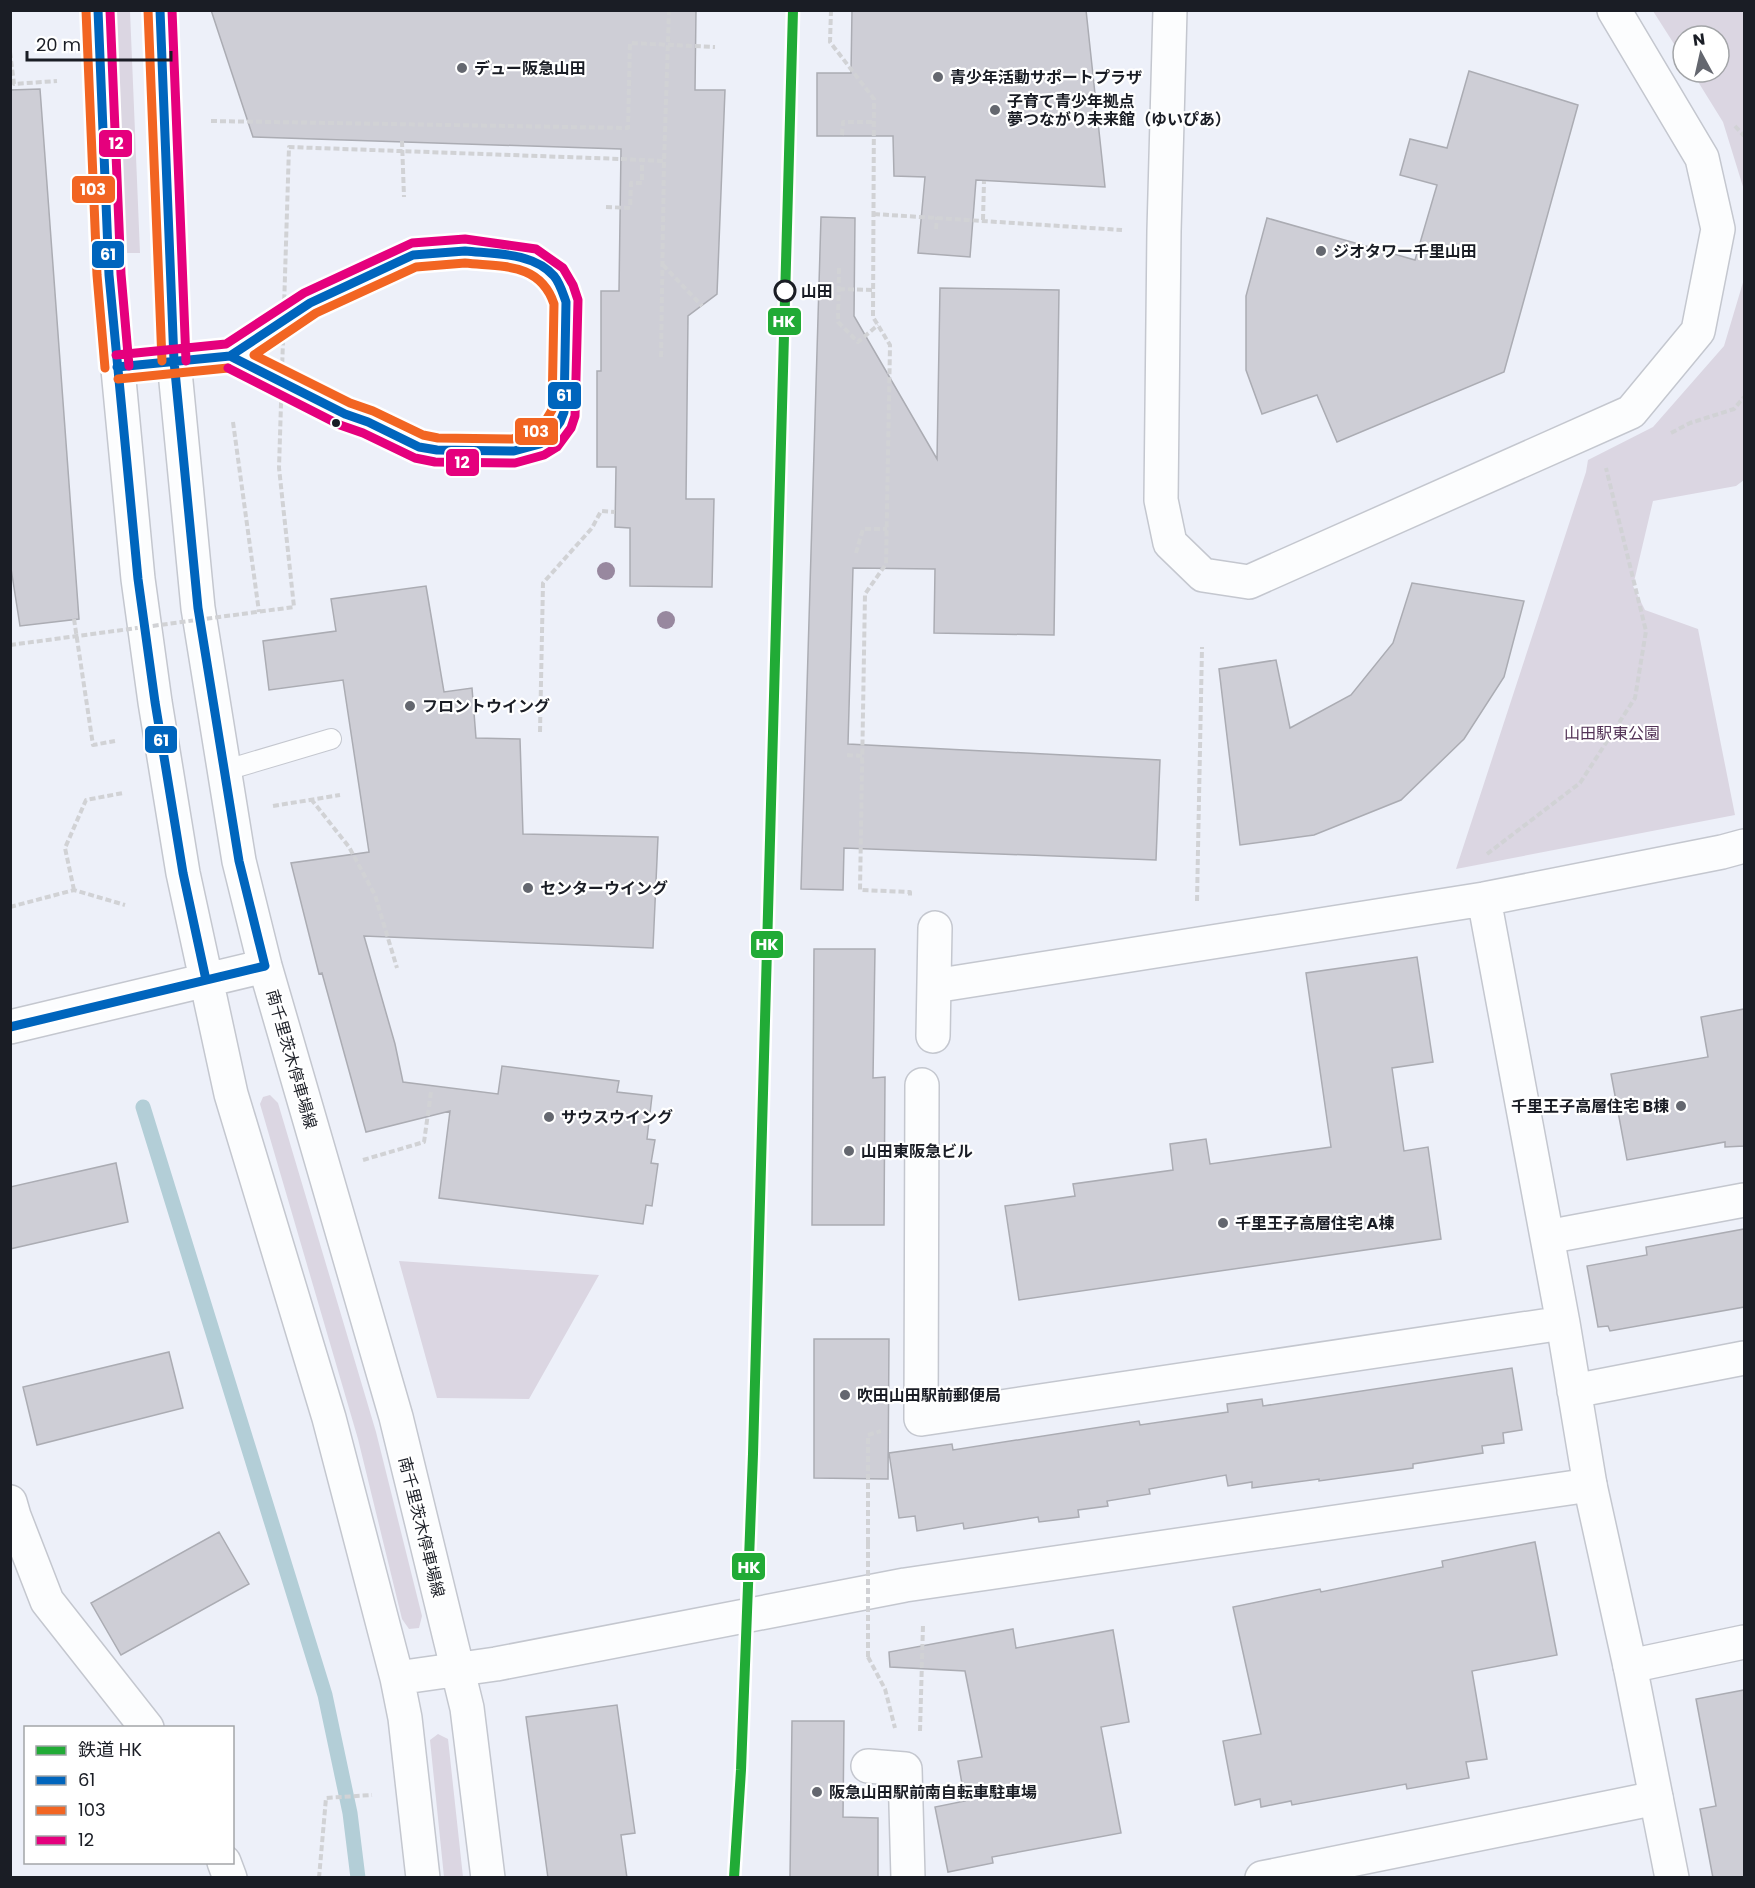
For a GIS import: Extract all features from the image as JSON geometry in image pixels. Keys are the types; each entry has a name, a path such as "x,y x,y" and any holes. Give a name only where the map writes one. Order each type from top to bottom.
{"street":[{"path":"98,10 109,275 117,367 138,579 155,702 183,873 231,1094 330,1418 397,1678 405,1718 423,1878"},
{"name":"南千里茨木停車場線","path":"160,10 174,361 198,608 223,771 239,861 265,966 396,1417 467,1708 488,1878"},
{"path":"1170,10 1161,500 1170,543 1203,575 1249,582 1631,412 1698,332 1718,229 1702,158 1614,10"},
{"path":"934,986 1484,900 1744,846"},
{"path":"1484,900 1563,1323 1590,1485 1630,1665 1672,1878"},
{"path":"933,1036 935,928"},
{"path":"10,1027 265,966"},
{"path":"922,1085 921,1419 1563,1323"},
{"path":"1547,1237 1744,1200"},
{"path":"1574,1391 1744,1358"},
{"path":"397,1678 496,1664 904,1585 1590,1485"},
{"path":"10,1502 47,1601 145,1726"},
{"path":"1630,1665 1744,1642"},
{"path":"868,1766 905,1769 908,1878"},
{"path":"1262,1878 1366,1867 1656,1798"},
{"path":"224,1864 230,1878"}],"lane":[{"path":"117,367 230,356 310,303 413,255 465,251 532,260 554,276 566,302 564,412 556,431 548,439 526,449 514,451 437,450 419,447 368,422 345,414 230,356"},
{"path":"223,771 331,739"}],"path":[{"path":"661,357 669,10"},
{"path":"831,10 830,42 874,99 873,317 890,345 886,564 865,594 860,890 910,892 911,903"},
{"path":"211,121 628,128 630,43 715,47"},
{"path":"10,52 14,84 57,81"},
{"path":"843,135 843,122 874,122"},
{"path":"402,141 404,197"},
{"path":"10,645 294,607 279,468 289,147 664,161"},
{"path":"606,207 630,208 631,183 642,183 642,160"},
{"path":"983,220 984,181"},
{"path":"874,214 1131,231"},
{"path":"936,229 937,217"},
{"path":"663,264 702,306"},
{"path":"839,268 838,322 858,342 878,325"},
{"path":"839,289 873,290"},
{"path":"232,422 259,612"},
{"path":"1479,860 1580,783 1635,698 1646,631 1606,468"},
{"path":"540,732 543,583 592,528 601,511 615,512"},
{"path":"856,553 863,529 887,529"},
{"path":"74,619 93,745 115,741"},
{"path":"1197,912 1202,647"},
{"path":"848,755 862,756"},
{"path":"74,890 65,848 86,800 123,793"},
{"path":"266,807 340,795"},
{"path":"311,799 349,847 375,896 397,968"},
{"path":"10,907 74,890 125,905"},
{"path":"356,1161 424,1142 431,1092"},
{"path":"905,1769 885,1689 868,1657 867,1435 921,1419"},
{"path":"920,1737 923,1631"},
{"path":"319,1878 326,1798 376,1794"}],"green space":[{"path":"115,11 130,11 140,253 125,253"},
{"path":"1653,11 1744,11 1744,190 1723,122 1699,84 1731,84 1731,24 1671,24 1671,39"},
{"name":"山田駅東公園","path":"1744,279 1744,480 1736,486 1653,501 1633,586 1645,610 1698,629 1735,815 1456,869 1588,460 1653,427 1724,346"},
{"path":"270,1095 278,1103 376,1432 422,1616 419,1628 409,1629 402,1619 358,1439 260,1104 263,1097"},
{"path":"399,1261 599,1275 529,1399 437,1398"},
{"path":"438,1734 448,1739 463,1877 444,1877 430,1740"}],"building":[{"path":"211,10 696,10 695,90 725,90 717,294 688,316 686,499 714,499 712,587 630,586 630,528 615,527 616,467 597,467 597,371 601,371 601,291 619,291 621,149 253,137"},
{"name":"子育て青少年拠点 夢つながり未来館（ゆいぴあ）","path":"852,10 1086,10 1105,187 976,180 970,257 918,253 925,177 894,176 893,136 817,136 817,73 851,73"},
{"name":"ジオタワー千里山田","path":"1469,71 1578,105 1504,372 1337,442 1317,395 1262,414 1246,370 1246,296 1267,218 1415,260 1437,185 1400,175 1410,139 1447,148"},
{"path":"40,89 79,619 20,626 10,562 10,90"},
{"path":"821,217 855,218 854,316 937,459 940,288 1059,290 1054,635 934,633 935,569 853,568 848,744 1160,760 1156,860 844,848 843,890 801,889"},
{"path":"1412,583 1524,601 1504,677 1464,739 1401,800 1314,835 1240,845 1219,669 1276,660 1290,728 1351,695 1393,643"},
{"path":"426,586 444,692 472,688 476,738 520,739 523,834 658,837 653,948 364,936 395,1044 403,1082 498,1094 502,1066 619,1081 617,1092 652,1096 647,1139 655,1140 651,1163 658,1164 652,1206 646,1205 643,1224 439,1198 450,1111 366,1132 322,973 319,974 291,863 369,852 343,680 269,690 263,641 336,631 331,599"},
{"name":"山田東阪急ビル","path":"814,949 875,949 873,1078 885,1077 884,1225 812,1225"},
{"name":"千里王子高層住宅 A棟","path":"1417,957 1433,1062 1392,1068 1404,1151 1428,1147 1441,1239 1019,1300 1005,1206 1075,1196 1073,1184 1173,1170 1170,1144 1206,1139 1210,1164 1331,1147 1306,973"},
{"name":"千里王子高層住宅 B棟","path":"1744,1009 1744,1146 1725,1147 1725,1142 1627,1160 1611,1074 1708,1057 1701,1017"},
{"path":"116,1163 128,1222 10,1249 10,1187"},
{"path":"1744,1229 1744,1307 1610,1331 1608,1326 1598,1327 1587,1266 1647,1255 1646,1247"},
{"path":"814,1339 889,1339 888,1479 814,1478"},
{"path":"169,1352 183,1408 37,1445 23,1387"},
{"path":"1512,1368 1522,1430 1503,1433 1504,1443 1482,1446 1483,1453 1413,1464 1413,1468 1252,1488 1252,1482 1228,1486 1226,1475 1149,1489 1150,1494 1107,1501 1108,1506 1078,1510 1079,1517 1039,1522 1038,1517 964,1529 963,1523 917,1531 915,1516 899,1518 889,1453 952,1444 953,1450 1139,1421 1140,1425 1228,1412 1227,1404 1262,1399 1263,1406"},
{"path":"219,1532 249,1584 121,1655 91,1603"},
{"path":"1535,1542 1557,1655 1472,1671 1487,1759 1466,1762 1469,1778 1407,1789 1406,1784 1292,1805 1291,1801 1261,1807 1260,1799 1235,1805 1223,1741 1261,1734 1233,1607 1443,1567 1442,1561"},
{"path":"1013,1629 1016,1648 1113,1630 1129,1722 1101,1727 1121,1833 992,1857 993,1863 948,1872 935,1807 965,1801 958,1761 982,1757 965,1671 890,1667 889,1652"},
{"path":"1744,1690 1744,1878 1713,1878 1700,1809 1716,1806 1696,1699"},
{"path":"617,1705 635,1833 621,1835 627,1878 548,1878 526,1717"},
{"name":"阪急山田駅前南自転車駐車場","path":"792,1721 844,1721 843,1817 878,1818 878,1878 790,1878"}],"waterway":[{"path":"143,1107 325,1695 350,1813 358,1878"}],"rail line":[{"name":"HK","path":"734,1878 741,1770 753,1454 793,10"}],"transit line":[{"name":"103","path":"86,10 97,275 105,368"},
{"name":"61","path":"98,10 109,275 138,579 155,702 183,873 206,980"},
{"name":"12","path":"110,10 121,274 129,366"},
{"name":"103","path":"148,10 162,361"},
{"name":"61","path":"10,1027 265,966 239,861 198,608 174,361 160,10"},
{"name":"12","path":"172,10 186,361"},
{"name":"12","path":"116,355 226,344 304,293 412,243 465,239 536,249 563,268 573,285 578,300 575,416 571,428 557,447 544,455 515,463 435,462 415,458 363,433 340,425 228,368"},
{"name":"61","path":"465,251 500,254 535,262 554,276 561,289 566,302 564,412 548,439 540,444 514,451 437,450 419,447 368,422 345,414 230,356 310,303 413,255 465,251"},
{"name":"103","path":"465,263 518,269 539,280 548,290 554,304 552,410 540,430 512,439 438,438 423,435 373,411 350,403 254,355 316,313 416,267 465,263"},
{"name":"61","path":"117,367 230,356"},
{"name":"103","path":"118,379 228,368"}],"place":[{"name":"デュー阪急山田","path":"462,68"},
{"name":"青少年活動サポートプラザ","path":"938,77"},
{"name":"子育て青少年拠点 夢つながり未来館（ゆいぴあ）","path":"995,110"},
{"name":"ジオタワー千里山田","path":"1321,251"},
{"name":"山田","path":"785,291"},
{"name":"フロントウイング","path":"410,706"},
{"name":"センターウイング","path":"528,888"},
{"name":"千里王子高層住宅 B棟","path":"1681,1106"},
{"name":"サウスウイング","path":"549,1117"},
{"name":"山田東阪急ビル","path":"849,1151"},
{"name":"千里王子高層住宅 A棟","path":"1223,1223"},
{"name":"吹田山田駅前郵便局","path":"845,1395"},
{"name":"阪急山田駅前南自転車駐車場","path":"817,1792"}]}
